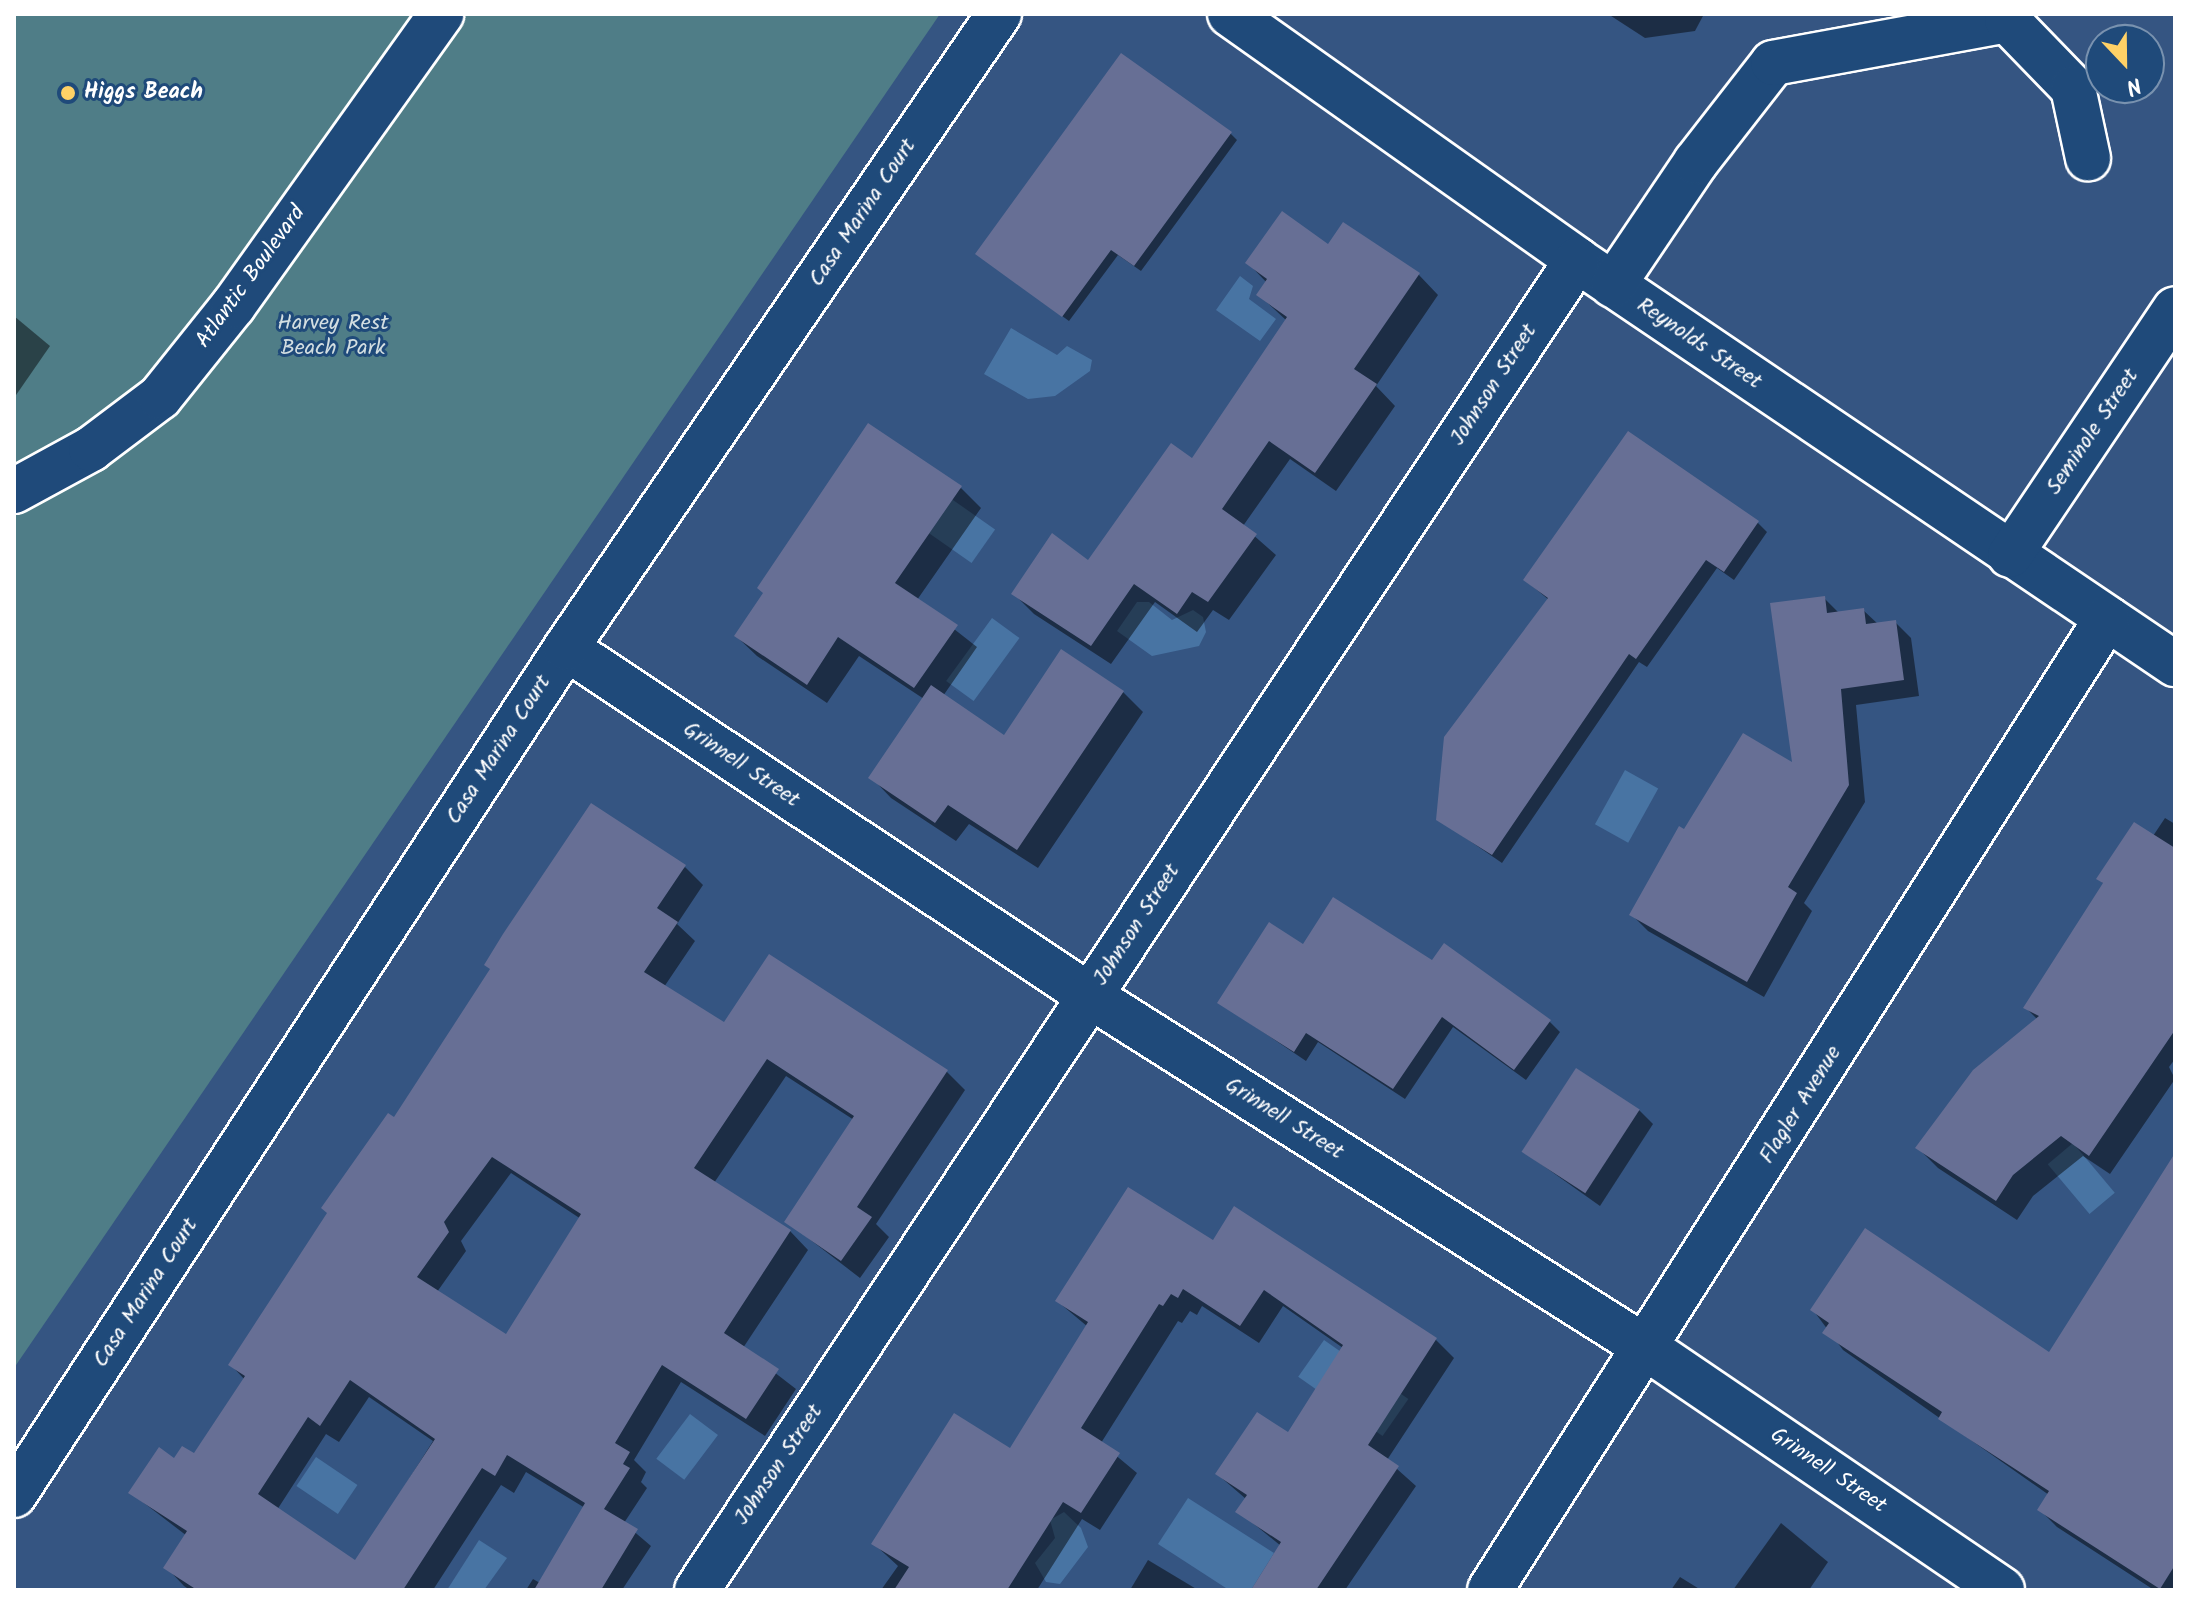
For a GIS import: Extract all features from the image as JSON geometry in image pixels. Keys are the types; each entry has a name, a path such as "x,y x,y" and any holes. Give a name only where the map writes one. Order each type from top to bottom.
{"street":[{"name":"Atlantic Boulevard","path":"14,491 91,449 160,397 233,306 441,14"},
{"name":"Casa Marina Court","path":"14,1495 566,648 999,14"},
{"name":"Reynolds Street","path":"1230,14 1613,285 2175,664"},
{"path":"1613,285 1696,162 1773,63 2007,20 2073,88 2088,158"},
{"name":"Johnson Street","path":"697,1590 1577,260"},
{"name":"Seminole Street","path":"2010,555 2175,309"},
{"name":"Flagler Avenue","path":"1490,1590 1648,1349 2107,618"},
{"name":"Grinnell Street","path":"566,648 1090,996 1648,1349 2002,1590"}],"green space":[{"name":"Harvey Rest Beach Park","path":"14,14 940,14 14,1368"}],"water":[{"path":"1240,276 1253,286 1249,299 1276,319 1260,341 1216,310"},
{"path":"1011,328 1057,355 1067,346 1092,360 1090,371 1055,396 1028,399 984,374"},
{"path":"923,479 995,529 972,563 899,513"},
{"path":"1137,602 1149,602 1172,620 1193,610 1203,617 1206,632 1199,646 1152,656 1117,631"},
{"path":"992,618 1020,638 974,701 946,681"},
{"path":"1625,770 1658,788 1628,843 1595,824"},
{"path":"2073,1143 2115,1193 2090,1214 2048,1164"},
{"path":"1324,1340 1408,1399 1383,1436 1298,1377"},
{"path":"690,1414 718,1435 684,1480 656,1459"},
{"path":"316,1457 357,1485 338,1514 296,1486"},
{"path":"1188,1498 1274,1553 1251,1590 1229,1590 1158,1544"},
{"path":"1064,1512 1081,1528 1088,1547 1060,1584 1046,1582 1035,1563 1055,1538 1050,1520"},
{"path":"479,1540 507,1558 484,1590 447,1590"}],"building":[{"path":"1121,53 1232,132 1134,266 1111,250 1062,317 975,254"},
{"path":"1282,211 1328,244 1343,222 1420,273 1354,369 1377,384 1315,473 1269,441 1222,509 1257,534 1208,602 1192,592 1177,614 1134,584 1091,646 1011,594 1052,533 1088,560 1171,443 1192,458 1287,317 1256,295 1267,279 1245,263"},
{"path":"868,423 962,486 895,583 958,625 914,688 838,637 807,685 734,636 763,593 757,588"},
{"path":"1628,431 1759,521 1724,572 1706,560 1636,659 1629,654 1492,855 1436,820 1444,737 1548,598 1523,580"},
{"path":"1825,596 1827,613 1864,608 1866,624 1896,620 1904,680 1841,689 1849,785 1788,887 1797,893 1747,982 1629,915 1679,826 1684,829 1743,733 1792,762 1770,603"},
{"path":"1061,649 1124,691 1017,850 948,805 935,823 868,778 931,685 1004,735"},
{"path":"591,803 686,865 657,908 678,922 644,972 724,1022 769,954 948,1070 857,1207 872,1217 841,1261 784,1222 854,1116 767,1059 694,1168 791,1230 724,1333 779,1369 746,1419 662,1365 615,1443 630,1452 623,1464 630,1468 604,1509 638,1529 601,1590 534,1590 585,1503 507,1455 495,1476 482,1468 403,1590 197,1590 163,1568 187,1531 128,1493 159,1447 174,1458 182,1446 194,1453 245,1376 228,1365 327,1213 321,1208 388,1113 394,1117 490,969 484,965","holes":["492,1157 581,1214 506,1334 417,1277 449,1232 444,1222","350,1380 435,1439 355,1560 258,1494 308,1417 320,1426"]},
{"path":"2134,822 2175,848 2175,1030 2089,1156 2061,1136 2013,1175 1996,1201 1915,1148 1973,1070 2039,1016 2023,1008 2103,883 2096,879"},
{"path":"1333,897 1432,960 1444,943 1551,1020 1514,1070 1442,1017 1393,1089 1306,1033 1294,1052 1217,1003 1269,922 1303,944"},
{"path":"1576,1068 1640,1109 1585,1193 1522,1152"},
{"path":"2175,1153 2175,1565 2160,1589 2037,1510 2049,1491 1938,1419 1942,1412 1822,1333 1829,1323 1810,1310 1865,1228 2049,1352"},
{"path":"1128,1187 1213,1240 1234,1206 1437,1338 1368,1445 1399,1466 1316,1590 1251,1590 1281,1542 1235,1512 1247,1495 1215,1474 1257,1412 1288,1432 1343,1345 1264,1290 1240,1326 1183,1289 1178,1298 1171,1294 1163,1306 1159,1304 1081,1428 1120,1453 1081,1513 1063,1502 1007,1590 894,1590 909,1567 871,1544 954,1413 1010,1448 1088,1322 1055,1301"}],"place":[{"name":"Higgs Beach","path":"68,93"}]}
